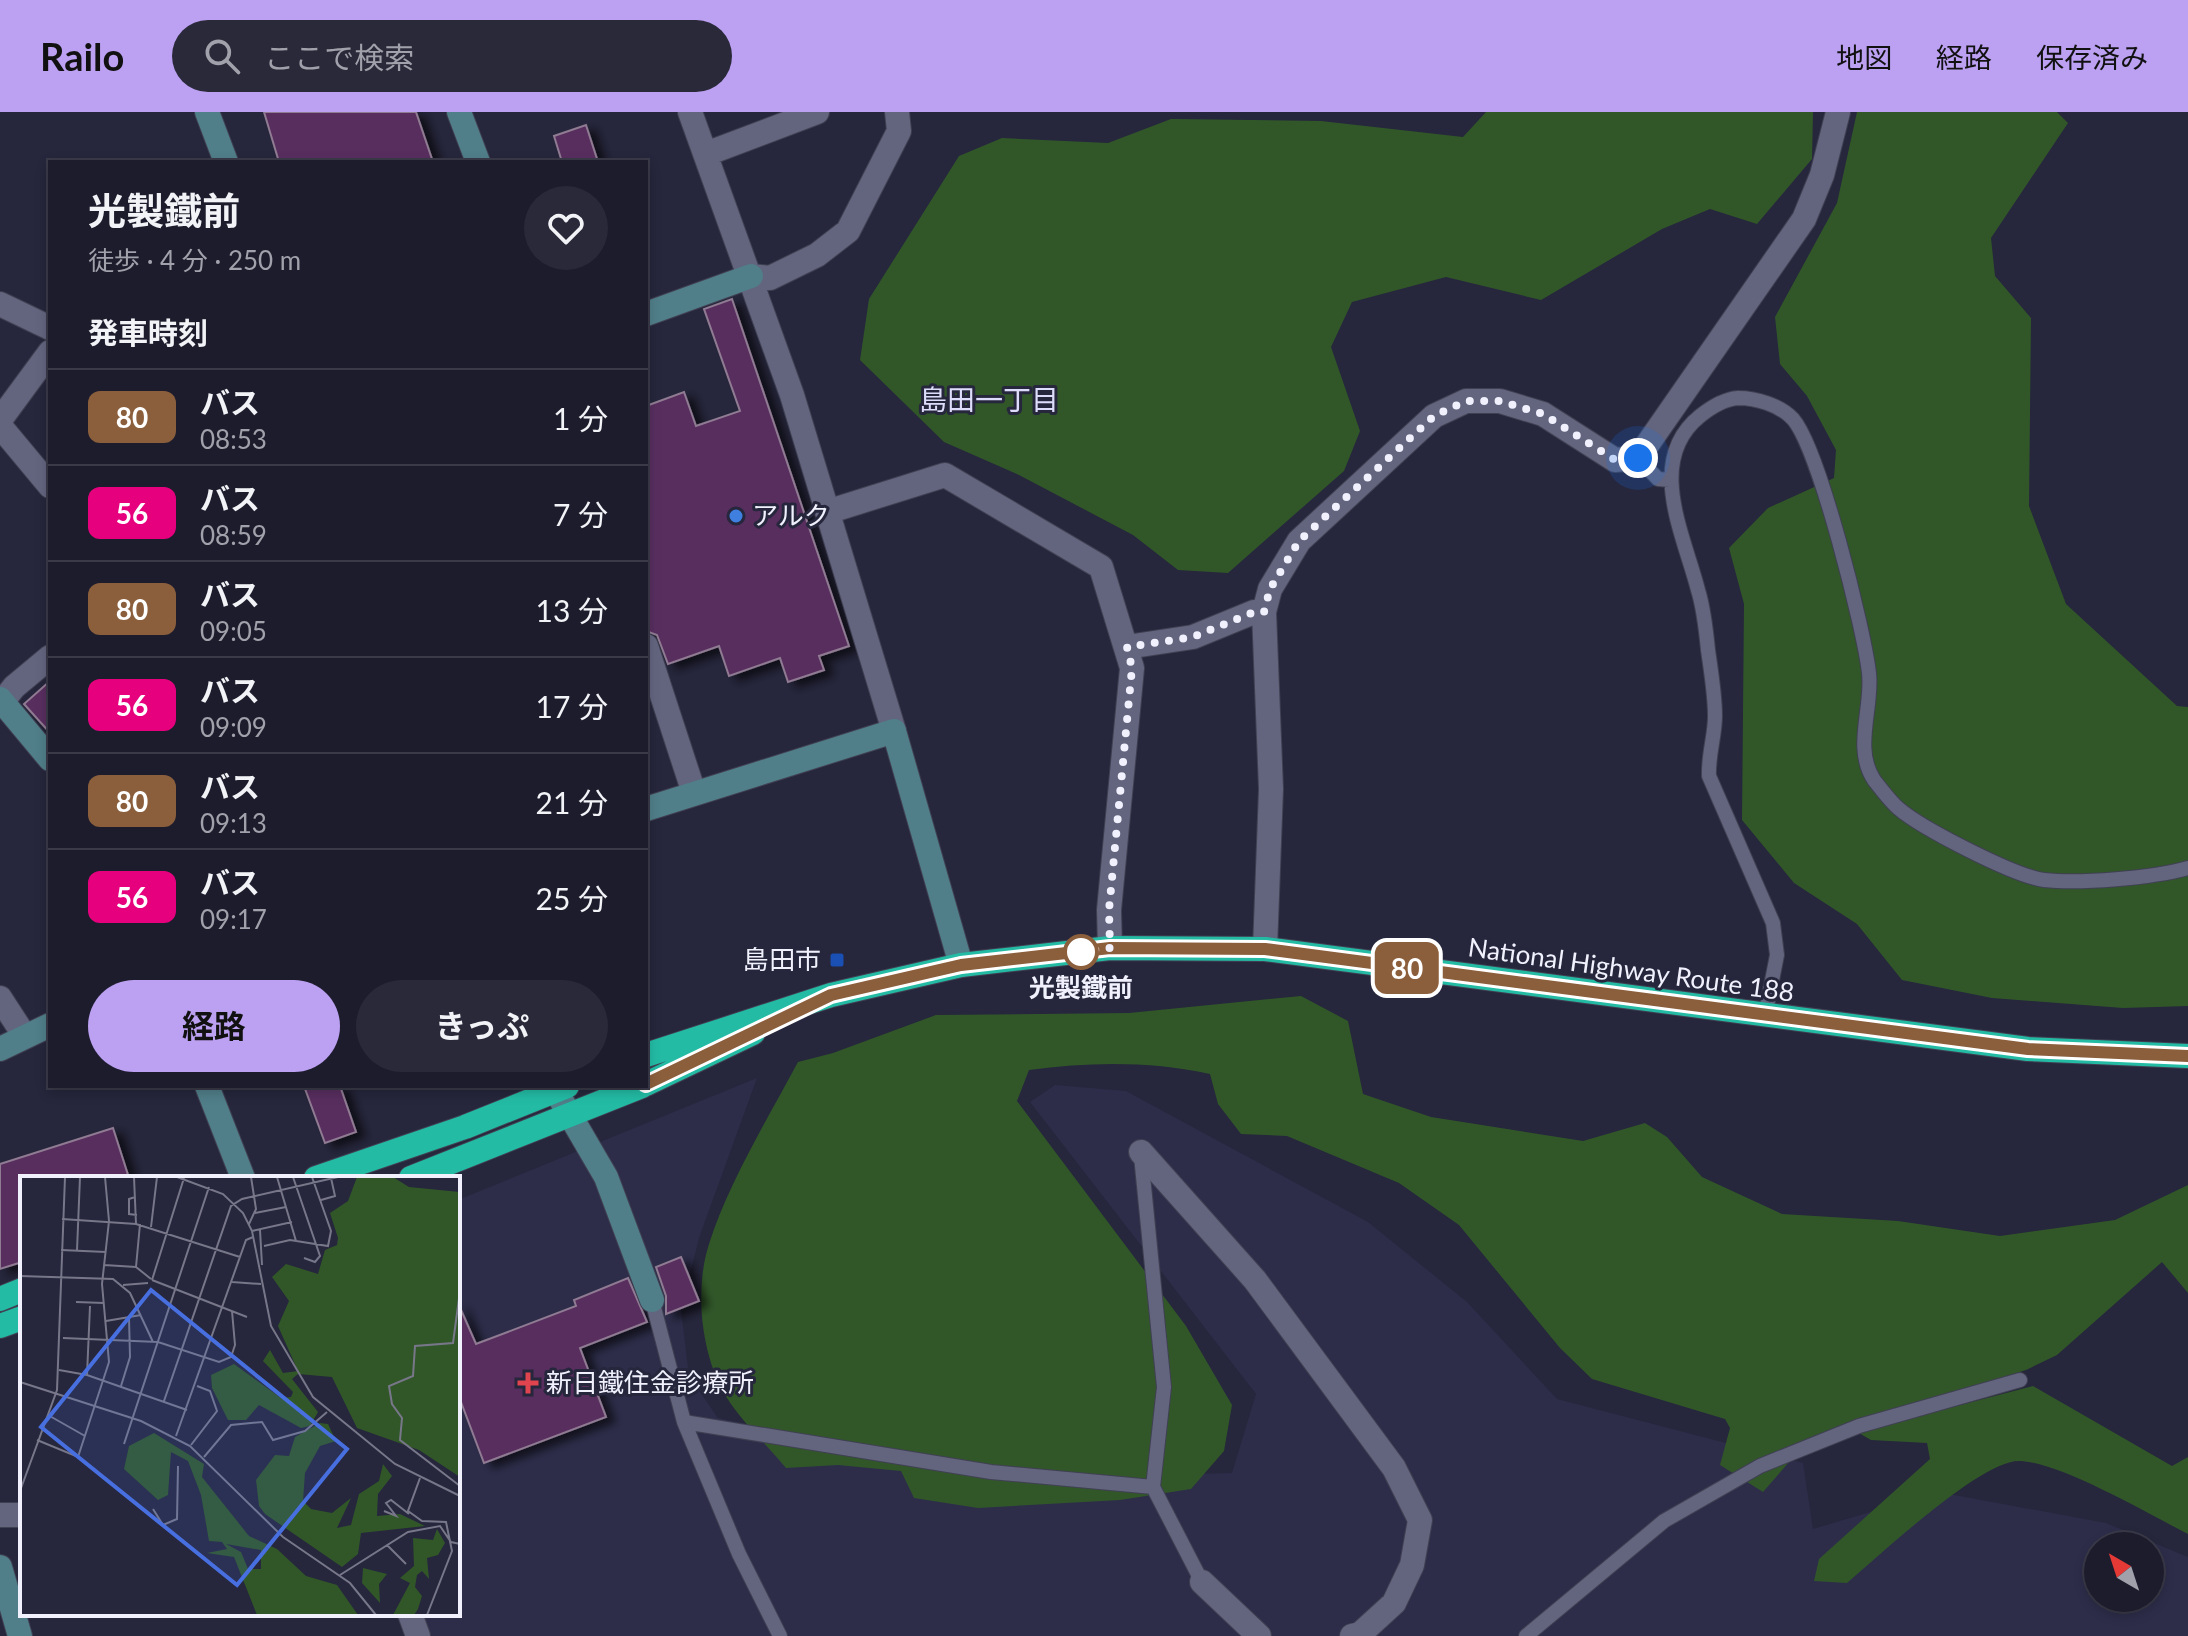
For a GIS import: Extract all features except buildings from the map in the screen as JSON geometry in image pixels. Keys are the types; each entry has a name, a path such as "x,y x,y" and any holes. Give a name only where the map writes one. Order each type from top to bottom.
{"highway":[{"name":"National Highway Route 188","path":"648,1054 831,995 961,965 1110,948 1265,949 2028,1049 2188,1056"},
{"name":"National Highway Route 188","path":"648,1083 831,995"},
{"path":"321,1176 558,1088"},
{"name":"National Highway Route 188","path":"416,1176 571,1117 637,1088"},
{"path":"0,1299 20,1291"},
{"path":"0,1326 20,1319"}],"street":[{"path":"207,112 225,160"},
{"path":"459,112 477,160"},
{"path":"690,112 751,276 827,512 961,965"},
{"path":"706,154 817,112"},
{"path":"648,313 751,276 770,278 817,255 848,231 899,131 897,112"},
{"path":"1265,949 1271,789 1264,612 1270,589 1299,541 1434,416 1466,401 1500,401 1543,414 1615,460 1638,458 1804,219 1822,175 1838,112"},
{"path":"0,304 48,327"},
{"path":"0,420 48,355"},
{"path":"0,426 48,484"},
{"path":"827,512 945,475 1101,567 1132,668 1109,910 1110,948"},
{"path":"1127,647 1193,637 1254,612 1264,612"},
{"path":"648,652 694,793"},
{"path":"48,659 1,702 48,757"},
{"path":"648,808 894,731"},
{"path":"0,998 24,1035"},
{"path":"0,1049 48,1026"},
{"path":"208,1088 242,1176"},
{"path":"558,1088 606,1177 652,1300"},
{"path":"1141,1152 1255,1280 1394,1468 1420,1520 1412,1565 1394,1603 1360,1634 1352,1636"},
{"path":"0,1567 20,1636"},
{"path":"1202,1582 1259,1636"},
{"path":"411,1616 418,1636"}],"lane":[{"path":"1765,1016 1777,955 1773,923 1709,776 1708,752 1715,718 1708,649 1699,593 1676,516 1670,480 1674,450 1689,424 1711,407 1735,398 1765,402 1793,419 1812,456 1863,631 1870,678 1864,750 1873,778 1898,808 2011,870 2043,880 2159,876 2188,868"},
{"path":"1638,458 1658,479 1670,480"},
{"path":"1141,1152 1164,1387 1153,1487 1202,1582"},
{"path":"652,1300 684,1422 739,1554 780,1636"},
{"path":"1526,1636 1664,1521 1760,1466 1859,1426 2020,1380"},
{"path":"684,1422 991,1472 1153,1487"}],"shaded area":[{"path":"757,1078 699,1238 681,1310 689,1376 718,1418 999,1478 1232,1473 1256,1394 1030,1102 1055,1085 1126,1091 1368,1222 1467,1302 1557,1399 1803,1463 1813,1529 1938,1492 2106,1523 2128,1532 2084,1532 2084,1612 2164,1612 2164,1547 2188,1557 2188,1636 418,1636 411,1616 460,1616 460,1199"}],"green space":[{"path":"1486,112 1813,112 1812,159 1757,224 1710,209 1662,229 1541,300 1446,277 1352,302 1331,347 1360,431 1344,471 1228,573 1178,570 1133,535 1019,475 944,442 860,360 869,299 959,156 1002,138 1108,143 1171,119 1321,121 1463,137"},
{"path":"1857,112 2057,112 2068,123 1991,238 1995,276 2031,318 2029,506 2066,604 2177,706 2188,707 2188,1006 2123,1008 1992,998 1902,980 1857,924 1794,883 1742,820 1744,604 1729,548 1768,508 1834,478 1836,450 1807,396 1780,364 1775,317 1837,203"},
{"path":"1301,996 1348,1021 1363,1094 1431,1117 1583,1141 1645,1123 1667,1137 1702,1177 1782,1214 1898,1221 2000,1236 2115,1220 2188,1185 2188,1293 2162,1262 2057,1355 2026,1370 1809,1439 1763,1492 1720,1465 1730,1428 1725,1419 1592,1379 1560,1348 1459,1225 1399,1183 1287,1136 1241,1134 1218,1104 1210,1074 1142,1065 1075,1065 1029,1070 1017,1101 1186,1326 1232,1405 1224,1451 1191,1489 1120,1500 978,1508 914,1498 901,1471 838,1465 786,1468 733,1407 718,1381 706,1343 701,1302 704,1262 717,1221 738,1175 798,1062 833,1053 936,1015 1129,1013"},
{"path":"2033,1386 2172,1466 2188,1457 2188,1534 2058,1470 2020,1461 1981,1475 1931,1511 1847,1583 1814,1581 1819,1559 1930,1459 1927,1443 1871,1440 1857,1432"}],"bus line":[{"name":"80","path":"648,1083 831,995 961,965 1110,948 1265,949 2028,1049 2188,1056"}],"place":[{"name":"アルク","path":"736,516"},
{"name":"光製鐵前","path":"1081,952"},
{"name":"島田市","path":"837,960"},
{"name":"新日鐵住金診療所","path":"528,1383"}],"district":[{"name":"島田一丁目","path":"989,400"}],"route":[{"path":"1081,952 1110,948 1109,910 1132,668 1127,647 1193,637 1254,612 1264,612 1270,589 1299,541 1347,493 1434,416 1466,401 1500,401 1543,414 1615,460 1638,458"}]}
